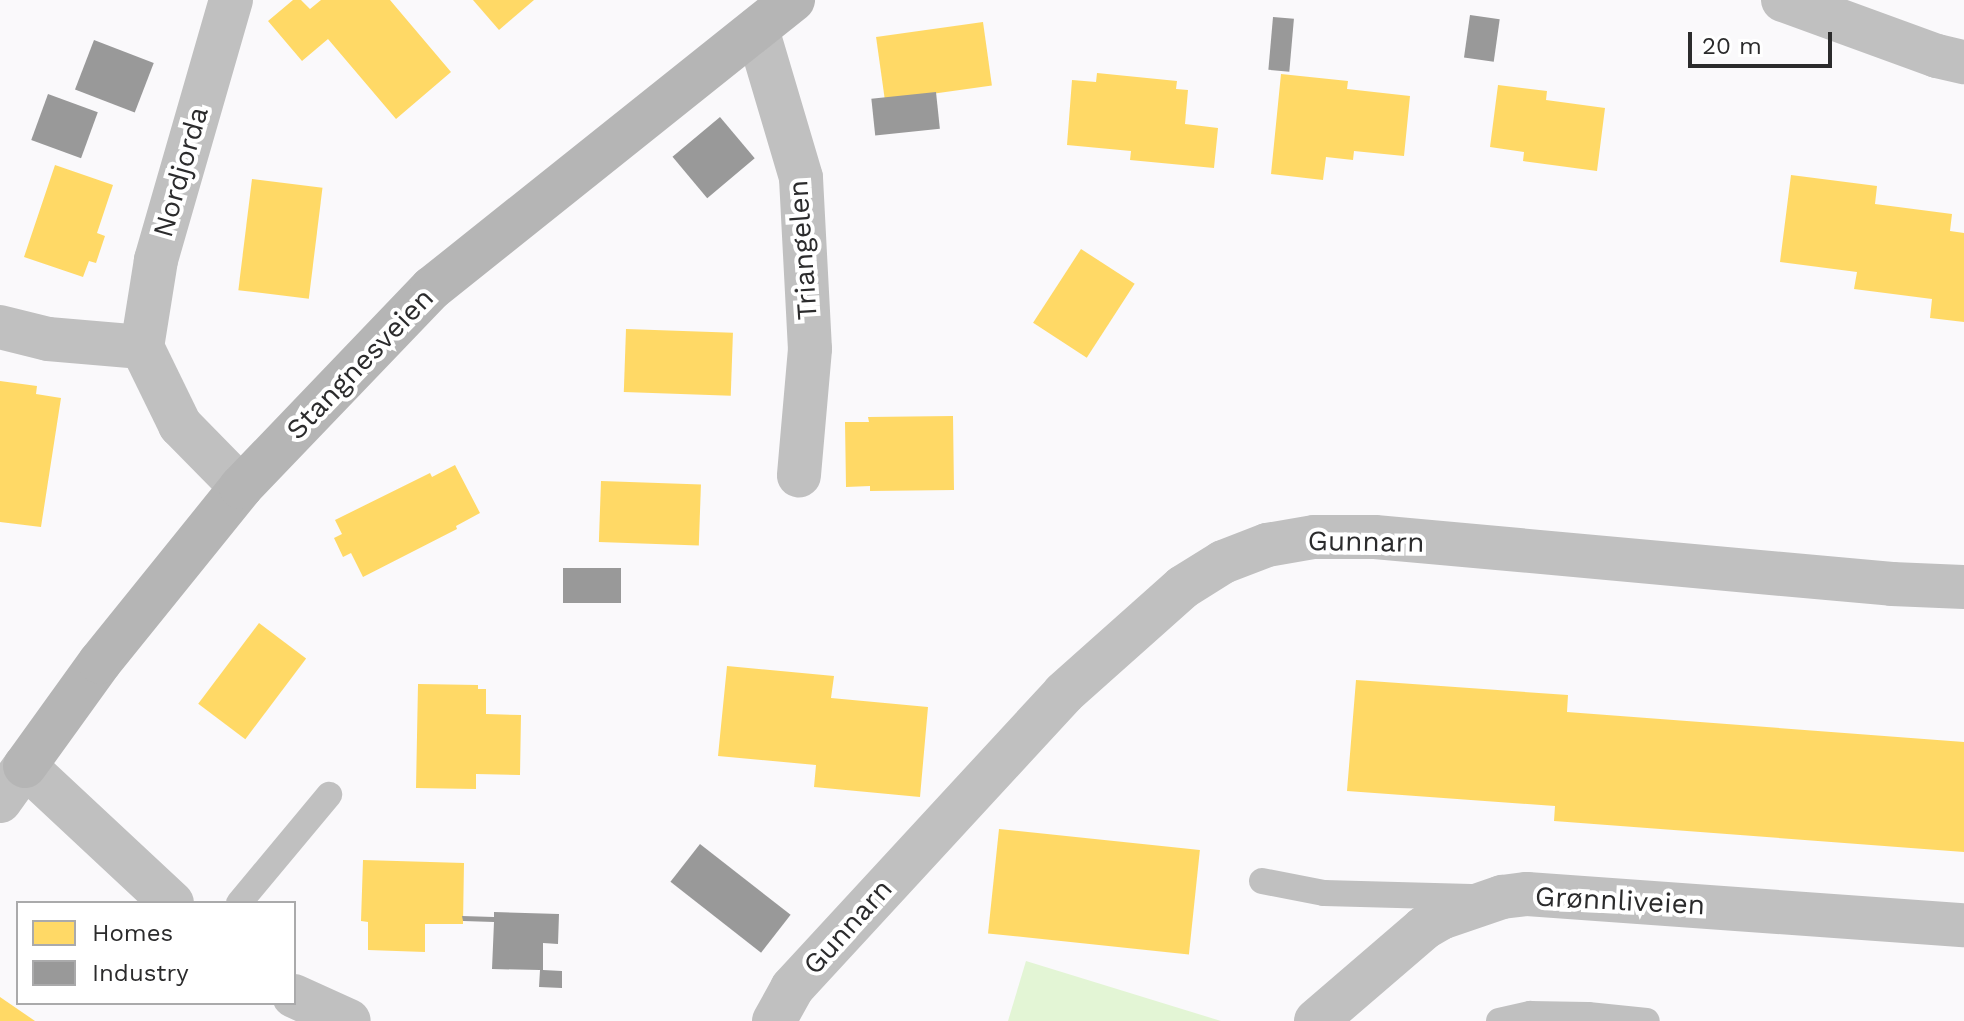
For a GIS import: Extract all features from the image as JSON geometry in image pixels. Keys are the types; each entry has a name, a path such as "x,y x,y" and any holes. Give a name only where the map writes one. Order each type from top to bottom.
{"main road":[{"name":"Stangnesveien","path":"25,766 100,662 241,487 432,288 793,0"}],"street":[{"name":"Nordjorda","path":"142,347 156,260 231,0"},
{"path":"1783,0 1937,56 1964,62"},
{"name":"Triangelen","path":"757,29 801,178 810,349 799,476"},
{"path":"0,327 48,339 142,347 180,425 241,487"},
{"name":"Gunnarn","path":"774,1021 792,988 1064,693 1183,587 1223,562 1267,545 1314,537 1375,537 1892,584 1964,587"},
{"path":"25,766 170,901"},
{"name":"Stangnesveien","path":"0,801 25,766"},
{"name":"Grønnliveien","path":"1316,1021 1424,928 1441,918 1502,897 1543,895 1964,925"},
{"path":"296,997 349,1021"}],"lane":[{"path":"241,901 329,795"},
{"path":"1262,881 1324,893 1502,897"},
{"path":"1499,1021 1530,1014 1588,1015 1647,1021"}],"green space":[{"path":"1026,961 1221,1021 1008,1021"}],"building: Homes":[{"path":"293,0 301,0 310,9 321,0 390,0 451,72 396,119 328,39 302,61 268,21"},
{"path":"473,0 534,0 499,30"},
{"path":"983,22 992,85 885,100 876,37"},
{"path":"1097,73 1177,81 1176,89 1188,90 1185,124 1218,128 1214,168 1130,160 1131,151 1067,145 1072,80 1096,82"},
{"path":"1281,74 1348,81 1347,89 1410,96 1404,156 1354,151 1353,160 1326,157 1323,180 1271,174"},
{"path":"1498,85 1547,91 1546,100 1605,108 1597,171 1523,161 1524,152 1490,147"},
{"path":"55,165 113,185 97,233 105,236 96,263 89,261 83,277 24,257"},
{"path":"1791,175 1877,186 1875,204 1952,214 1950,231 1964,233 1964,322 1930,318 1932,299 1854,289 1857,272 1780,262"},
{"path":"252,179 322,188 309,299 238,290"},
{"path":"1081,249 1135,284 1087,358 1033,323"},
{"path":"626,329 733,333 731,396 624,392"},
{"path":"0,381 37,386 36,394 61,398 41,527 0,522"},
{"path":"953,416 954,490 870,491 870,486 846,487 845,422 869,422 868,417"},
{"path":"455,465 480,513 456,526 457,529 363,577 351,553 343,557 334,538 342,534 335,520 430,473 432,477"},
{"path":"601,481 701,484 699,545 599,542"},
{"path":"259,623 306,659 245,739 198,704"},
{"path":"727,666 834,676 831,698 928,707 920,797 814,787 816,765 718,756"},
{"path":"1356,680 1568,695 1567,712 1964,742 1964,852 1554,821 1555,806 1347,791"},
{"path":"418,684 478,685 478,689 486,689 486,714 521,715 520,775 476,774 476,789 416,788"},
{"path":"999,829 1200,850 1189,955 988,933"},
{"path":"363,860 464,863 463,924 425,924 425,952 368,950 368,922 361,921"},
{"path":"0,997 35,1021 0,1021"}],"building: Industry":[{"path":"1470,15 1500,19 1494,62 1464,58"},
{"path":"1273,17 1294,19 1289,72 1268,70"},
{"path":"94,40 154,63 135,112 75,89"},
{"path":"936,92 940,129 875,136 871,99"},
{"path":"48,94 98,112 81,158 31,140"},
{"path":"720,117 755,158 707,198 673,157"},
{"path":"563,568 621,568 621,603 563,603"},
{"path":"700,844 791,915 761,953 670,882"},
{"path":"494,912 559,914 558,944 543,943 543,970 562,971 562,988 539,987 540,970 492,969 494,922 463,921 462,916 494,917"}]}
